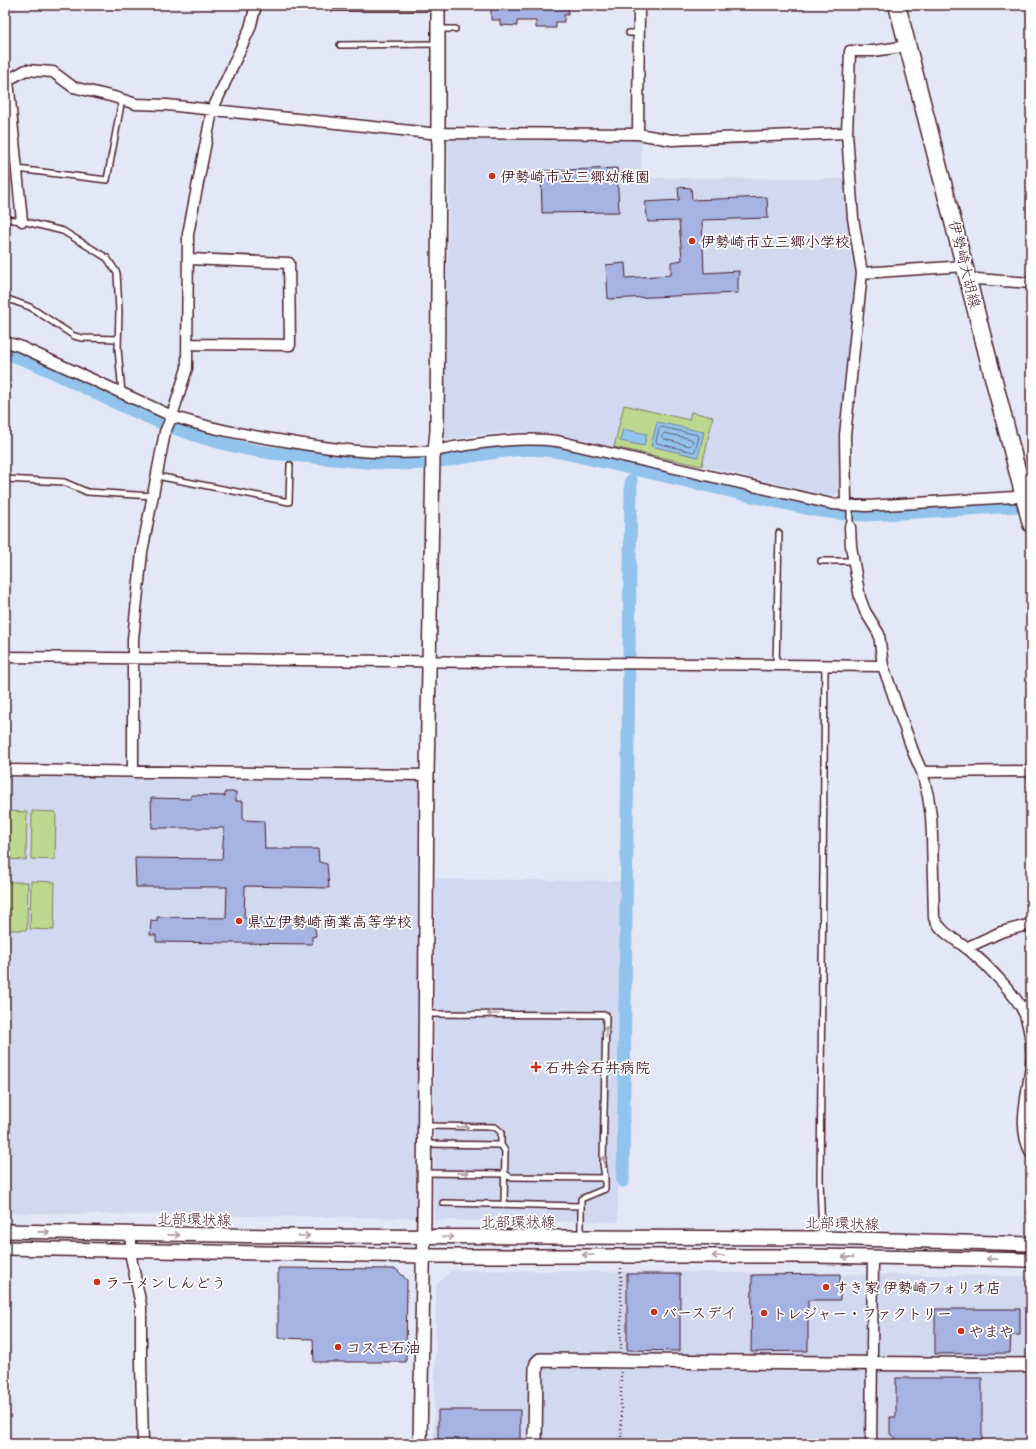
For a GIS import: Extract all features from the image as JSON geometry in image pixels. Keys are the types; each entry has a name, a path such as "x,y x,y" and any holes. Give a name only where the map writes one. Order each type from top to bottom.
{"main road":[{"name":"伊勢崎大胡線","path":"897,5 967,273 1028,497 1031,524"}],"street":[{"path":"132,772 133,639 142,552 165,432 172,416 187,368 188,234 212,111 250,28 256,5"},
{"path":"638,134 634,33 639,5"},
{"path":"420,1444 427,776 433,470 437,431 439,144 438,6"},
{"path":"849,507 845,435 862,273 853,218 847,133 850,51 873,51 908,46"},
{"path":"22,221 17,169 10,153 7,80 26,70 53,72 73,87 136,104 167,105 212,111 430,133 638,134 672,140 847,133"},
{"path":"187,344 290,345 289,263 188,259"},
{"path":"862,273 967,273 977,278 1031,283"},
{"path":"5,342 18,346 172,416 196,424 230,432 324,448 382,453 434,453 505,440 528,439 557,441 798,497 849,507 1028,497"},
{"path":"850,523 860,598 865,611 874,623 879,634 883,666 914,754 922,772 931,816 934,918 940,929 966,948 999,980 1022,1009 1028,1024 1031,1062 1024,1126 1026,1142 1031,1153"},
{"path":"5,657 133,657 776,666 883,666"},
{"path":"5,770 427,776"},
{"path":"922,772 1031,771"},
{"path":"966,948 1001,932 1031,924"},
{"name":"北部環状線","path":"5,1231 423,1237 822,1238 1031,1244"},
{"path":"131,1234 131,1257 141,1305 143,1444"},
{"path":"5,1248 423,1256 873,1257 1031,1260"},
{"path":"871,1444 873,1257"},
{"path":"534,1444 536,1367 540,1360 1031,1365"}],"lane":[{"path":"334,8 438,6"},
{"path":"438,29 455,29"},
{"path":"340,44 438,44"},
{"path":"17,169 107,180 122,100"},
{"path":"5,219 22,221 63,230 107,258 117,273 119,311 118,349 122,393"},
{"path":"5,298 30,308 74,336 82,338 118,339"},
{"path":"157,476 289,502 290,464"},
{"path":"5,479 64,482 87,492 153,496"},
{"path":"849,507 850,523"},
{"path":"776,666 779,533"},
{"path":"821,561 854,561"},
{"path":"822,1238 820,1180 825,666"},
{"path":"1022,1009 1028,1002 1031,994"},
{"path":"425,1014 606,1015 603,1163 605,1189 581,1199 581,1237"},
{"path":"424,1126 495,1127 501,1132 501,1145 505,1151 504,1204"},
{"path":"424,1144 501,1145"},
{"path":"424,1173 504,1174 510,1177 605,1178"},
{"path":"443,1203 581,1206"}],"shaded area":[{"path":"448,140 641,140 642,178 846,179 850,233 855,258 856,280 841,429 840,492 834,496 821,494 703,466 555,434 510,432 482,434 448,440 444,435 449,212"},
{"path":"5,777 421,781 416,1218 5,1213"},
{"path":"435,879 621,881 618,1222 434,1220"},
{"path":"452,1270 1031,1276 1031,1444 434,1444 436,1285"}],"green space":[{"path":"624,405 689,420 691,412 713,417 702,466 614,447"},
{"path":"5,811 27,812 26,860 5,859"},
{"path":"32,811 56,812 55,860 31,859"},
{"path":"31,881 55,882 54,930 30,929"},
{"path":"5,882 28,882 27,930 5,930"}],"water":[{"path":"657,422 704,432 698,457 651,446"},
{"path":"623,429 647,434 644,446 620,441"}],"building":[{"path":"491,5 569,5 568,15 564,15 564,22 556,22 556,28 536,28 536,21 517,21 517,26 500,25 500,20 491,20"},
{"path":"617,168 619,212 542,213 541,171"},
{"name":"伊勢崎市立三郷小学校","path":"678,187 691,188 692,200 767,197 768,218 702,220 704,273 739,271 738,293 608,299 606,265 625,263 626,278 671,275 671,262 682,260 679,221 648,222 645,202 679,200"},
{"path":"225,792 236,792 236,801 243,801 243,820 264,821 265,849 318,849 319,862 327,864 329,888 245,886 244,918 308,920 314,922 316,936 312,937 312,944 156,942 156,935 150,935 151,920 157,921 157,917 226,918 227,887 136,887 135,858 222,859 224,828 152,828 151,798 191,799 191,795 225,796"},
{"path":"278,1268 396,1269 407,1280 406,1362 314,1362 313,1339 278,1338"},
{"name":"バースデイ","path":"627,1274 680,1274 680,1351 627,1350"},
{"path":"840,1274 840,1300 808,1300 808,1351 751,1352 752,1275"},
{"path":"935,1309 1020,1309 1020,1335 1011,1335 1010,1353 935,1354"},
{"path":"896,1378 982,1378 982,1444 939,1444 939,1442 902,1444 890,1434 890,1417 896,1417"},
{"path":"438,1410 520,1410 520,1444 438,1444"}],"waterway":[{"path":"5,353 45,368 110,400 169,426 228,445 271,453 368,462 413,464 442,461 509,450 543,450 560,452 814,510 845,514 866,515 1017,506"},
{"path":"623,1181 631,481"}],"place":[{"name":"伊勢崎市立三郷幼稚園","path":"492,176"},
{"name":"伊勢崎市立三郷小学校","path":"692,241"},
{"name":"県立伊勢崎商業高等学校","path":"239,921"},
{"name":"石井会石井病院","path":"536,1067"},
{"name":"ラーメンしんどう","path":"97,1282"},
{"name":"すき家 伊勢崎フォリオ店","path":"826,1287"},
{"name":"バースデイ","path":"654,1312"},
{"name":"トレジャー・ファクトリー","path":"764,1313"},
{"name":"やまや","path":"961,1331"},
{"name":"コスモ石油","path":"338,1347"}]}
